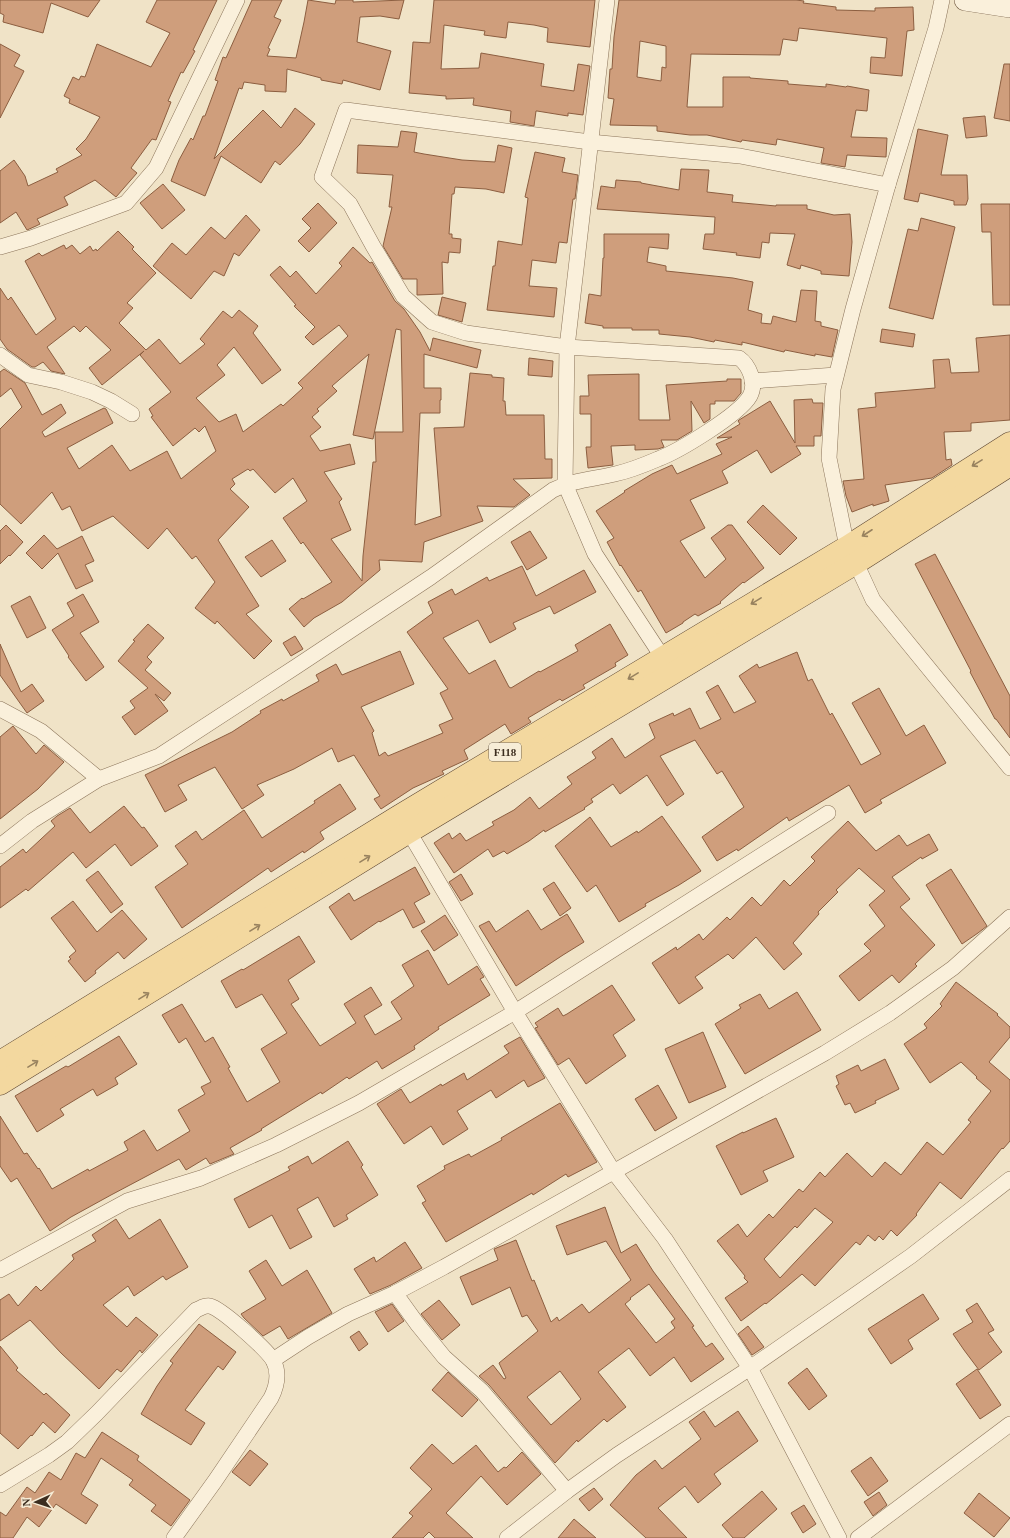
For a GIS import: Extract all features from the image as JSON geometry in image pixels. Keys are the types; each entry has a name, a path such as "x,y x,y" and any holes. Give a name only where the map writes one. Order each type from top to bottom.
{"main road":[{"path":"965,0 1010,7"},
{"name":"F118","path":"0,1084 409,832 851,555 1010,443"},
{"name":"F118","path":"0,1062 399,816 663,658 851,555 1010,465"}],"street":[{"path":"0,247 31,238 126,203 156,168 237,0"},
{"path":"607,0 566,347 565,484 596,554 663,658"},
{"path":"942,0 936,28 888,185 836,375 833,389 829,458 851,555 873,600 1010,768"},
{"path":"0,846 32,821 99,779 159,756 431,577 541,498 565,484 616,474 660,459 697,439 740,407 750,395 752,381 746,362 731,356 566,347 466,334 432,322 403,296 350,204 322,177 346,110 590,142 740,156 888,185"},
{"path":"0,355 28,376 61,382 92,392 111,401 132,414"},
{"path":"752,381 836,375"},
{"path":"0,709 40,731 99,779"},
{"path":"0,1270 127,1201 190,1182 276,1145 359,1103 515,1012 828,813"},
{"path":"409,832 515,1012 613,1171 665,1240 750,1368 839,1538"},
{"path":"273,1360 308,1337 348,1314 395,1293 825,1053 890,1013 953,968 1010,917"},
{"path":"507,1538 567,1491 617,1456 750,1368 911,1256 1010,1179"},
{"path":"395,1293 444,1357 482,1391 567,1491"},
{"path":"0,1485 49,1455 67,1442 196,1310 205,1306 211,1306 221,1311 256,1341 273,1360 277,1375 277,1386 271,1398 174,1538"},
{"path":"858,1538 1010,1424"}],"building":[{"path":"0,0 100,0 88,17 51,3 43,33 3,22 4,15 0,13"},
{"path":"157,0 217,0 193,50 195,51 183,73 181,72 168,101 171,102 156,140 152,139 131,168 137,173 116,197 95,180 64,197 68,205 37,219 40,224 27,230 16,212 0,223 0,171 14,160 25,176 28,186 58,172 56,169 82,155 76,149 86,139 100,117 69,103 70,99 64,96 73,77 79,80 81,76 85,77 97,44 151,67 170,33 146,22"},
{"path":"252,0 282,0 274,17 281,20 268,48 270,49 267,56 296,58 308,0 335,4 336,0 353,0 353,2 404,0 399,19 380,16 360,17 357,42 391,51 380,90 343,80 342,84 321,80 321,78 287,69 286,92 265,91 265,85 244,82 242,89 239,88 214,159 263,110 281,128 295,108 315,124 300,144 280,165 275,161 261,183 221,156 205,196 171,181 179,160 191,138 193,140 203,116 205,116 218,81 215,80 223,57 226,58"},
{"path":"434,0 595,0 590,47 547,42 548,28 534,25 508,22 506,38 484,35 485,31 444,25 441,69 479,68 481,53 544,64 541,86 574,91 578,64 590,66 583,115 568,113 568,116 536,111 534,126 510,122 511,111 473,105 474,98 446,99 446,96 409,93 413,42 430,43"},
{"path":"619,0 796,0 804,1 803,3 836,7 836,10 875,11 875,8 913,7 914,30 907,31 902,76 870,73 871,57 885,58 887,38 799,28 797,41 783,39 780,55 691,54 687,107 723,107 723,77 750,77 788,81 788,84 826,87 826,84 869,90 867,111 856,110 851,137 887,138 886,157 847,155 845,167 821,163 824,148 777,139 776,145 742,140 741,142 707,135 690,135 657,131 657,126 610,125 614,99 608,98","holes":["640,41 666,46 666,68 662,67 661,81 637,77"]},
{"path":"0,44 20,55 14,66 24,71 0,118"},
{"path":"1004,64 1010,64 1010,121 994,118"},
{"path":"985,116 987,136 966,138 963,118"},
{"path":"918,129 948,135 941,175 967,175 968,199 966,205 954,205 954,201 920,193 918,202 904,199"},
{"path":"401,131 417,133 414,152 462,160 495,162 498,145 512,148 504,193 486,189 455,187 454,194 452,194 449,234 452,234 452,238 461,239 460,253 449,252 448,263 442,262 443,294 417,295 417,279 403,279 383,246 392,207 389,207 393,175 357,173 358,145 398,147"},
{"path":"535,152 565,158 562,172 578,175 567,243 559,242 556,263 532,260 529,286 557,288 554,317 487,310 498,241 522,245 528,198 525,197"},
{"path":"681,169 709,170 707,192 733,195 732,202 776,206 807,205 807,209 834,215 850,214 852,242 849,276 821,274 821,271 801,265 800,269 787,265 795,234 770,233 769,243 762,242 760,258 736,255 737,253 703,249 705,234 714,234 715,217 597,209 601,186 615,188 616,180 641,182 679,190"},
{"path":"163,184 185,210 162,229 140,203"},
{"path":"318,203 337,223 309,252 298,241 311,228 302,219"},
{"path":"981,204 1010,204 1010,305 993,305 991,232 982,232"},
{"path":"246,215 260,230 239,256 234,253 224,276 214,271 191,299 153,266 172,243 186,255 211,227 225,239"},
{"path":"921,218 955,227 933,319 889,308 908,229 918,231"},
{"path":"118,231 134,247 132,249 156,273 127,303 133,308 119,323 146,350 159,339 180,364 205,344 200,339 223,311 232,318 239,310 258,326 253,333 281,370 262,384 234,347 217,365 225,375 196,398 219,422 236,414 243,432 281,404 283,406 303,388 298,383 348,336 339,325 313,345 305,337 315,327 294,306 296,305 270,275 280,266 290,277 296,271 316,294 342,266 339,263 353,247 370,263 372,262 395,301 404,309 420,332 430,351 433,338 481,350 477,368 424,354 424,388 441,388 441,400 440,413 420,413 415,525 441,516 434,428 464,427 470,373 492,375 492,377 504,378 503,401 505,401 506,415 544,415 545,459 552,459 552,478 513,479 530,495 514,507 477,506 483,521 424,542 422,562 379,560 380,570 342,602 314,618 304,627 289,609 302,598 303,599 332,582 303,542 301,544 283,518 307,501 293,478 275,493 253,469 250,471 248,469 232,479 235,484 230,489 249,507 218,540 259,606 246,614 272,641 254,659 217,621 215,624 195,608 215,582 196,556 192,559 167,528 148,549 113,516 82,531 70,506 62,510 52,492 21,524 0,504 0,429 22,407 11,388 0,397 0,372 4,369 25,383 42,415 61,404 66,413 42,432 45,437 104,408 106,409 113,423 67,448 79,469 112,445 130,471 167,451 181,479 216,451 205,426 199,432 195,428 173,446 151,417 153,416 149,409 171,392 140,355 144,351 102,385 89,368 111,350 86,326 80,332 74,326 47,347 65,374 51,371 43,362 35,367 32,367 7,349 0,339 0,288 8,300 11,297 36,335 56,319 25,261 39,253 42,256 64,245 66,249 72,245 80,254 90,246 93,251 96,249 97,251","holes":["396,329 401,330 403,432 375,432 376,462 373,462 363,556 362,581 331,539 351,530 339,502 342,499 324,472 355,464 350,444 320,451 310,436 321,427 312,417 319,411 317,409 337,391 332,386 369,354 353,435 373,439"]},
{"path":"604,234 669,234 668,249 649,247 647,262 666,266 666,271 733,278 753,282 748,310 762,314 761,323 771,324 773,316 796,322 801,290 817,291 815,321 821,322 821,326 838,330 832,357 815,354 815,356 785,350 784,352 742,342 742,345 715,340 714,342 690,337 659,334 659,330 603,328 603,326 585,323 589,294 601,296"},
{"path":"442,297 466,303 462,322 438,315"},
{"path":"882,329 915,334 913,347 880,342"},
{"path":"1010,335 1010,420 971,423 971,431 944,432 946,460 951,459 952,465 932,478 885,485 889,501 873,506 873,504 852,512 846,496 843,481 864,479 858,409 876,407 875,393 935,388 933,360 949,359 951,373 979,372 976,338"},
{"path":"529,358 553,361 552,377 528,375"},
{"path":"639,374 639,420 670,420 666,385 741,379 741,393 734,401 715,401 715,404 710,404 710,419 704,423 691,401 692,431 677,440 661,440 664,447 658,449 635,450 635,445 611,446 613,465 588,468 586,447 591,447 591,414 580,414 580,396 589,396 588,375"},
{"path":"812,399 813,403 823,403 821,436 814,436 814,446 796,446 801,454 771,473 757,450 722,471 728,483 690,500 705,528 680,541 705,578 726,559 711,538 728,525 732,525 764,568 744,583 743,582 720,602 721,603 698,616 695,614 666,633 641,590 638,592 621,565 620,566 607,542 614,538 596,511 625,492 624,491 652,474 672,465 677,474 722,454 716,444 732,437 717,438 740,424 738,421 739,420 770,401 795,443 794,400"},
{"path":"763,505 797,538 780,555 747,522"},
{"path":"6,525 23,542 0,564 0,531"},
{"path":"530,531 547,558 527,570 511,542"},
{"path":"44,535 57,549 82,536 94,561 85,565 93,581 76,589 58,553 42,569 26,553"},
{"path":"272,540 286,561 261,577 245,557"},
{"path":"935,554 1010,696 1010,738 995,719 915,564"},
{"path":"522,566 536,596 584,570 596,592 554,614 550,606 513,623 516,629 490,643 478,620 443,638 469,674 495,660 509,687 511,688 539,671 540,672 578,651 575,645 610,624 628,655 615,663 616,666 583,685 585,688 562,701 560,699 528,718 531,722 511,734 505,724 464,750 468,759 442,771 444,774 413,788 381,809 374,799 380,796 354,755 338,762 332,748 294,769 257,785 264,795 242,809 215,767 178,785 187,800 165,812 145,775 232,732 261,713 260,711 282,699 283,701 319,681 316,675 336,664 342,675 400,651 414,684 361,707 374,731 372,733 379,756 385,752 388,756 443,733 439,725 453,719 440,693 448,689 407,632 433,613 428,602 452,589 455,595 487,577 489,581"},
{"path":"83,594 99,622 80,633 104,667 86,681 68,657 69,656 52,630 74,616 67,603"},
{"path":"30,596 46,628 27,638 11,606"},
{"path":"148,624 164,638 147,657 152,662 145,670 171,693 164,701 155,694 168,711 135,735 122,717 135,708 130,701 148,688 118,661 135,641 133,640"},
{"path":"295,636 303,649 291,656 283,643"},
{"path":"0,644 21,692 32,684 44,701 27,713 0,675"},
{"path":"797,652 808,681 812,679 830,715 832,713 861,765 881,754 852,703 879,688 906,736 924,725 946,763 880,800 882,803 865,813 849,785 789,821 787,817 738,851 737,849 717,861 702,837 744,807 722,771 717,774 695,740 660,756 684,794 667,806 647,775 620,794 613,784 591,799 593,802 584,808 585,809 545,832 544,830 507,854 504,851 493,857 488,849 454,873 434,843 449,833 452,839 460,833 466,841 494,825 492,822 514,810 530,797 539,809 572,784 567,777 596,758 592,752 612,738 625,758 655,738 649,724 673,713 674,716 690,708 700,729 721,719 706,692 718,685 734,713 756,702 739,676 757,664 759,668"},
{"path":"13,726 36,754 44,745 64,762 38,789 0,819 0,737"},
{"path":"340,784 356,809 320,832 324,839 304,853 303,851 271,872 268,868 182,928 155,887 188,864 175,846 196,831 202,840 244,810 262,838 315,803 314,801"},
{"path":"124,806 142,828 144,827 158,846 131,866 115,844 86,868 73,852 28,891 26,889 0,908 0,867 23,849 26,853 55,826 51,821 57,816 70,808 90,833"},
{"path":"662,816 701,871 645,904 646,906 619,922 596,885 587,892 555,846 590,817 611,847 637,831 638,833"},
{"path":"848,821 876,851 899,835 907,846 929,834 938,850 922,859 921,857 892,877 910,899 900,907 935,945 915,964 917,966 899,983 892,975 859,1001 839,976 871,951 864,944 885,926 869,905 885,891 859,868 836,890 838,892 818,912 819,914 793,943 802,954 784,970 756,937 733,959 728,954 695,977 703,988 679,1004 652,963 676,947 677,950 699,934 703,940 727,917 730,920 752,897 761,906 784,880 790,886 815,861 811,857"},
{"path":"415,867 430,894 414,903 425,922 413,928 403,909 380,922 379,921 351,940 329,907 349,893 354,901"},
{"path":"951,869 987,926 962,944 926,885"},
{"path":"98,871 123,904 111,913 86,880"},
{"path":"461,874 473,894 461,901 449,882"},
{"path":"554,882 571,908 560,916 543,889"},
{"path":"73,901 97,932 122,910 147,939 124,959 118,952 95,971 96,973 85,982 68,961 71,959 69,957 76,951 51,918"},
{"path":"528,910 541,930 567,914 584,942 516,986 479,926 489,921 496,932"},
{"path":"445,915 458,935 434,951 421,931"},
{"path":"299,936 315,962 288,980 299,999 291,1004 320,1046 356,1023 344,1004 371,987 382,1005 364,1016 375,1035 402,1019 391,1002 414,986 402,965 428,950 448,985 477,966 484,977 480,979 490,995 438,1027 439,1029 414,1046 415,1049 382,1069 377,1061 349,1079 347,1077 322,1094 321,1092 261,1129 262,1130 230,1148 234,1154 210,1164 206,1158 186,1170 179,1159 71,1217 50,1231 17,1178 11,1182 0,1166 0,1116 24,1154 27,1153 38,1169 39,1168 52,1189 88,1169 89,1171 128,1150 124,1142 144,1130 157,1151 190,1131 178,1110 205,1094 201,1087 211,1082 186,1038 179,1043 162,1015 182,1004 205,1042 213,1037 247,1102 280,1082 261,1049 287,1033 262,994 236,1008 221,981 242,969 243,970"},
{"path":"956,982 998,1014 997,1015 1010,1027 1010,1037 989,1062 1010,1080 1010,1141 1003,1149 1002,1148 961,1199 940,1182 916,1214 917,1215 897,1236 891,1230 883,1240 879,1236 875,1241 868,1235 860,1245 856,1242 815,1286 802,1274 766,1304 765,1303 741,1321 725,1298 748,1282 744,1278 745,1276 717,1241 738,1224 747,1237 769,1214 773,1218 799,1189 803,1192 820,1172 825,1177 847,1153 872,1177 885,1162 901,1175 927,1142 943,1155 971,1122 968,1120 991,1091 961,1062 930,1083 904,1044 927,1028 924,1024 942,1006 940,1004","holes":["815,1208 833,1222 780,1278 764,1259 795,1226 797,1228"]},
{"path":"612,985 635,1020 613,1035 626,1056 586,1084 569,1058 558,1065 535,1028 538,1027 535,1023 558,1008 563,1016"},
{"path":"797,992 821,1030 745,1074 715,1024 741,1008 739,1005 760,994 769,1009"},
{"path":"703,1032 726,1087 689,1103 665,1049"},
{"path":"119,1036 137,1064 115,1078 118,1084 97,1096 93,1089 60,1109 64,1115 37,1132 15,1096 66,1066 68,1067"},
{"path":"520,1037 545,1078 528,1087 524,1080 496,1098 491,1090 457,1111 468,1129 443,1145 431,1126 404,1144 377,1104 401,1089 410,1103 441,1084 442,1086 464,1073 467,1080 509,1053 504,1046"},
{"path":"885,1059 899,1089 875,1101 876,1103 855,1113 850,1103 845,1105 836,1086 839,1084 836,1076 858,1065 861,1071"},
{"path":"658,1085 677,1118 655,1131 635,1099"},
{"path":"560,1103 597,1162 568,1177 566,1174 533,1195 532,1193 446,1242 422,1203 426,1201 417,1186 445,1169 444,1166 469,1154 471,1157 502,1140 501,1138"},
{"path":"776,1118 794,1157 763,1171 768,1181 741,1195 716,1146 743,1132"},
{"path":"348,1141 363,1165 361,1167 378,1195 346,1215 348,1219 334,1227 318,1197 297,1209 312,1237 290,1249 272,1215 249,1228 234,1199 290,1170 288,1167 308,1156 312,1164"},
{"path":"605,1207 621,1253 636,1244 653,1271 694,1326 692,1327 706,1347 712,1343 724,1359 691,1382 674,1357 650,1376 629,1348 598,1372 626,1407 607,1422 604,1419 578,1442 577,1440 555,1463 489,1385 479,1376 493,1365 504,1379 506,1378 499,1363 538,1331 527,1315 522,1317 510,1287 472,1305 460,1277 498,1260 494,1249 516,1240 532,1281 534,1280 551,1322 557,1317 559,1321 582,1304 589,1313 631,1280 606,1241 567,1255 556,1226","holes":["649,1284 675,1319 671,1322 675,1328 656,1343 625,1304 631,1299 630,1298","560,1371 581,1399 551,1425 527,1397"]},
{"path":"116,1219 129,1239 160,1219 188,1267 166,1280 163,1276 134,1296 128,1286 103,1305 127,1327 136,1317 158,1335 142,1353 140,1350 121,1372 117,1369 99,1389 61,1353 30,1320 0,1341 0,1300 9,1294 18,1306 36,1286 41,1291 74,1259 72,1255 96,1241 92,1235"},
{"path":"405,1242 422,1268 391,1285 370,1294 354,1269 374,1257 376,1262"},
{"path":"266,1260 282,1286 307,1270 332,1313 288,1339 280,1326 263,1336 241,1314 266,1299 249,1271"},
{"path":"923,1294 939,1319 908,1340 913,1349 891,1364 868,1329"},
{"path":"439,1300 460,1325 442,1340 421,1314"},
{"path":"977,1303 994,1330 988,1333 1002,1352 979,1370 953,1334 973,1322 966,1310"},
{"path":"392,1304 404,1321 388,1332 375,1312"},
{"path":"199,1324 236,1352 223,1370 218,1366 185,1410 205,1423 191,1445 141,1414 157,1386 173,1363 170,1361"},
{"path":"748,1326 764,1347 752,1355 738,1334"},
{"path":"359,1331 368,1344 359,1351 350,1337"},
{"path":"0,1346 18,1368 16,1370 44,1395 46,1393 70,1415 55,1433 43,1422 32,1436 31,1435 18,1449 0,1433"},
{"path":"807,1368 827,1396 809,1410 788,1383"},
{"path":"977,1369 1001,1405 980,1419 956,1384"},
{"path":"448,1372 478,1400 462,1417 432,1390"},
{"path":"704,1411 715,1427 738,1411 758,1441 714,1474 721,1484 698,1503 685,1486 658,1508 687,1538 646,1538 610,1505 636,1475 655,1460 662,1469 701,1439 689,1422"},
{"path":"102,1432 139,1456 137,1460 190,1500 171,1526 151,1511 156,1505 129,1485 133,1480 101,1458 81,1494 98,1505 86,1524 56,1504 39,1527 27,1517 13,1538 0,1538 0,1512 6,1516 27,1487 35,1493 49,1472 61,1480 76,1453 85,1458"},
{"path":"432,1444 453,1464 476,1445 498,1472 504,1467 506,1468 522,1452 541,1474 507,1505 481,1476 446,1513 473,1538 435,1538 429,1532 423,1538 392,1538 413,1516 409,1513 432,1489 410,1468"},
{"path":"250,1450 268,1464 250,1486 232,1472"},
{"path":"871,1457 888,1481 868,1496 851,1471"},
{"path":"594,1488 603,1499 589,1511 579,1499"},
{"path":"762,1491 777,1509 744,1538 733,1538 722,1525"},
{"path":"879,1492 887,1505 873,1516 864,1502"},
{"path":"979,1493 1010,1518 994,1537 964,1513"},
{"path":"804,1505 816,1524 803,1533 791,1513"},
{"path":"574,1519 596,1538 558,1538"}]}
